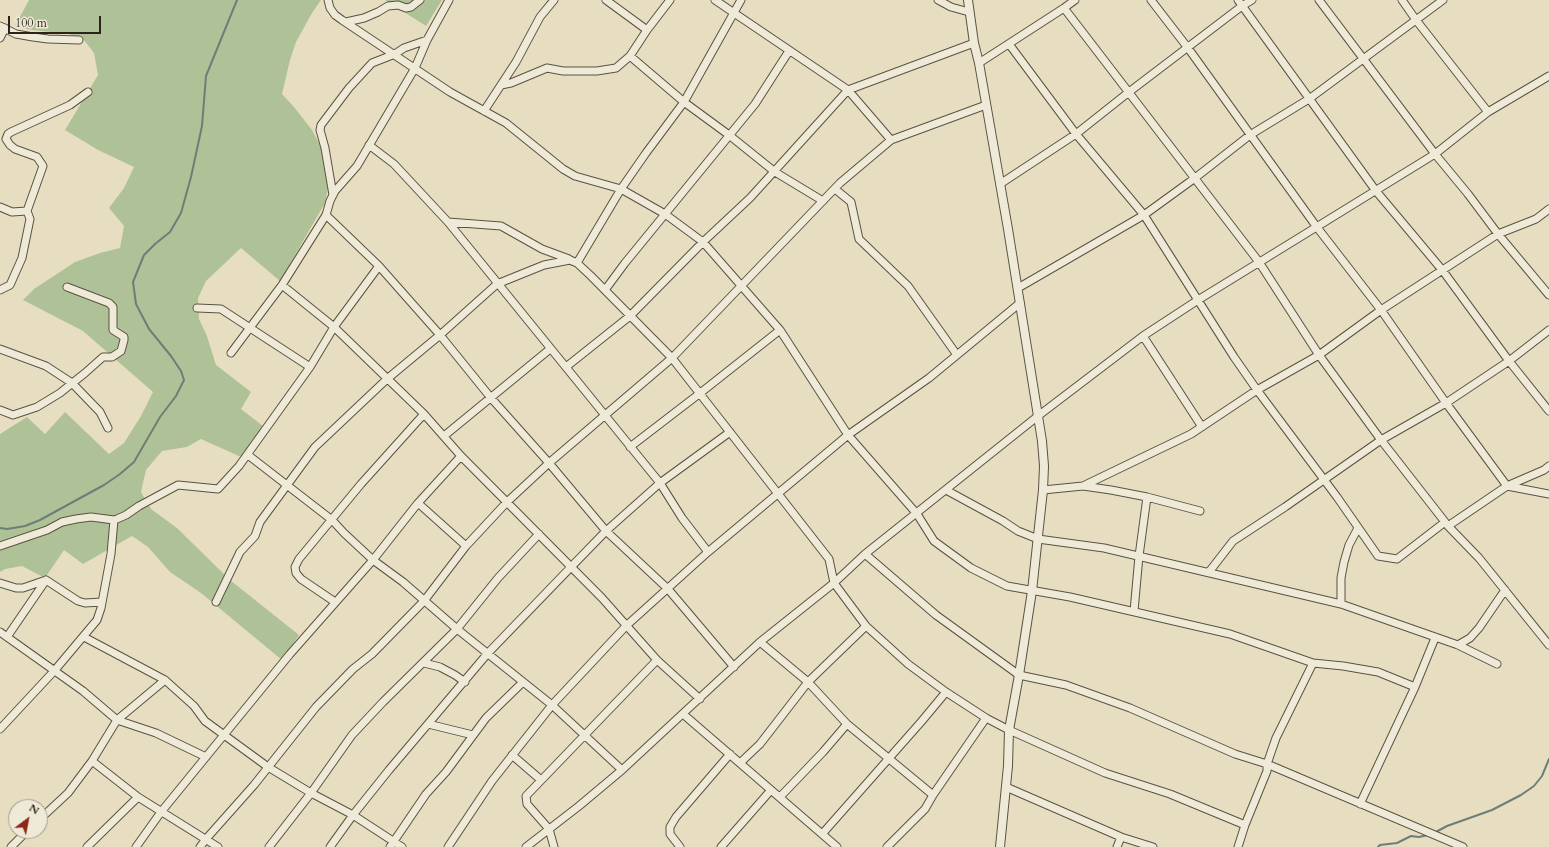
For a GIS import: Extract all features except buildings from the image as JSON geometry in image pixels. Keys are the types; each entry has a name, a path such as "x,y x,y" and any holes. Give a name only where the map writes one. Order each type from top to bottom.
{"street":[{"path":"328,0 330,8 335,14 346,22 450,92 506,123 563,169 575,176 621,189 665,214 703,242 780,330 848,435 917,514 934,541 971,568 1007,586 1070,596 1230,634 1313,663 1378,672 1415,687"},
{"path":"346,22 364,18 388,6 398,5 406,8 411,7 420,0"},
{"path":"231,353 282,285 326,215 333,195 357,166 414,68 427,40 449,0"},
{"path":"484,112 540,17 554,0"},
{"path":"606,0 646,30"},
{"path":"501,85 511,84 547,68 562,72 597,71 616,68 630,56 646,30 670,0"},
{"path":"715,0 848,90 891,140"},
{"path":"216,602 238,556 255,536 260,522 314,447 387,379 440,335 497,284 544,265 574,261 621,189 684,102 741,0"},
{"path":"938,0 950,7 969,12"},
{"path":"968,0 974,43 979,64 1018,288 1042,441 1044,490 1032,591 1009,730 1006,787 1000,847"},
{"path":"979,64 1074,0"},
{"path":"1151,0 1188,48 1316,226 1382,310 1446,403 1507,486 1549,494"},
{"path":"1000,184 1076,134 1188,48 1240,3 1252,0"},
{"path":"1319,0 1435,154 1498,234 1549,295"},
{"path":"1402,0 1488,112"},
{"path":"1018,288 1144,215 1250,135 1309,99 1443,0"},
{"path":"1240,3 1376,190 1444,271 1509,361 1549,411"},
{"path":"1064,8 1259,262 1319,355 1382,440 1447,524 1505,590 1549,645"},
{"path":"0,38 3,27 16,34 41,38 78,40"},
{"path":"333,195 325,148 320,130 321,125 372,62 427,40"},
{"path":"566,367 630,316 703,242 750,198 848,90 974,43"},
{"path":"1009,44 1076,134 1144,215 1234,357 1324,479 1378,556 1397,559 1447,524 1507,486 1544,470 1549,466"},
{"path":"605,290 755,104 789,51"},
{"path":"630,56 684,102 729,135 775,172 823,201"},
{"path":"526,847 580,806 622,770 760,642 834,583 865,554 1038,416 1143,336 1316,226 1435,154 1488,112 1549,76"},
{"path":"0,290 10,285 22,258 30,220 27,212 43,166 37,157 10,145 7,141 7,137 11,132 70,105 88,92"},
{"path":"200,847 206,838 254,786 327,696 353,670 372,654 424,601 466,546 507,502 549,463 605,417 672,358 835,189 891,140 986,105"},
{"path":"369,145 394,164 448,222 660,483 682,518 708,552"},
{"path":"835,189 851,202 859,240 908,286 957,355"},
{"path":"0,207 12,212 27,212"},
{"path":"1083,486 1191,434 1257,390 1319,355 1382,310 1444,271 1498,234 1536,219 1549,209"},
{"path":"326,215 379,266 440,335 491,398 549,463 606,531 668,588 734,667"},
{"path":"448,222 501,226 542,249 574,261 605,290 672,358 829,559 834,583 866,626 908,664 946,692 986,718 1009,730 1105,773 1170,794 1245,824"},
{"path":"0,546 47,530 62,522 92,517 114,520 126,515 139,506 178,485 218,489 248,455 310,367 334,327 379,266"},
{"path":"282,285 334,327 424,414 461,456 571,567 657,660 700,699"},
{"path":"0,410 13,415 37,407 60,393 86,373 103,357 112,357 121,351 124,337 113,330 113,307 109,303 67,288"},
{"path":"448,847 512,755 552,705 626,626 708,552 848,435 929,378 1020,303"},
{"path":"197,308 221,309 310,367"},
{"path":"630,447 780,330"},
{"path":"1208,572 1233,541 1286,507 1324,479 1382,440 1446,403 1509,361 1549,330"},
{"path":"1143,336 1202,427"},
{"path":"0,349 46,366 72,383 100,412 108,428"},
{"path":"444,436 550,349"},
{"path":"335,602 301,579 296,573 296,567 299,559 361,484 424,414"},
{"path":"330,847 353,815 488,654 571,567 606,531 660,483 730,432"},
{"path":"248,455 332,520 373,560 403,582 457,630 552,705 622,770"},
{"path":"136,847 161,812 290,654 373,560 418,503 461,456"},
{"path":"1044,490 1083,486 1147,497 1200,511"},
{"path":"946,490 1003,521 1018,531 1038,538 1104,548 1341,604 1458,645 1497,664"},
{"path":"1134,611 1139,556 1147,497"},
{"path":"418,503 466,546"},
{"path":"0,729 55,670 97,620 111,554 114,520"},
{"path":"1341,604 1341,578 1344,562 1349,545 1358,528"},
{"path":"269,847 311,793 352,735 383,702 457,630 498,578 539,534"},
{"path":"865,554 936,615 1019,675 1073,687 1130,708 1235,754 1267,764 1463,847"},
{"path":"46,580 78,601 85,603 102,602"},
{"path":"0,583 16,588 23,588 46,580"},
{"path":"7,637 46,580"},
{"path":"1458,645 1470,638 1479,628 1505,590"},
{"path":"740,763 760,744 808,682 866,626"},
{"path":"0,632 83,691 117,720 156,734 206,757"},
{"path":"84,637 165,680 194,706 205,721 224,736 268,767 311,793 353,815 392,844 402,847"},
{"path":"1360,804 1415,687 1435,638"},
{"path":"760,642 808,682 847,724 933,795"},
{"path":"554,847 549,829 530,808 526,800 528,793 657,660"},
{"path":"424,663 440,667 465,682"},
{"path":"1238,847 1245,824 1267,771 1267,764 1276,738 1313,663"},
{"path":"48,812 68,793 92,761 117,720 165,680"},
{"path":"392,844 426,794 446,772 486,718 523,682"},
{"path":"823,834 946,692"},
{"path":"683,714 837,847"},
{"path":"887,847 925,809 986,718"},
{"path":"428,724 473,735"},
{"path":"780,797 823,752 847,724"},
{"path":"680,847 670,834 670,827 676,817 730,754"},
{"path":"512,755 541,780"},
{"path":"92,761 138,797 206,838 218,847"},
{"path":"1006,787 1121,837 1153,847"},
{"path":"721,847 771,790"},
{"path":"87,847 138,797"},
{"path":"1117,847 1121,837"},
{"path":"11,847 19,839"}],"green space":[{"path":"29,0 321,0 296,42 282,94 312,130 322,149 330,179 325,203 280,281 241,248 206,281 198,298 199,319 207,336 216,365 251,392 241,409 263,426 241,457 201,439 187,447 162,451 146,470 141,492 151,509 177,528 230,580 299,635 282,660 201,593 170,572 148,547 132,536 83,564 64,550 45,578 22,566 5,569 0,572 0,434 27,417 45,434 65,412 109,454 124,443 141,416 153,392 83,331 23,300 34,289 75,262 120,248 124,226 109,208 124,188 134,167 98,150 65,130 98,75 94,53 84,40 69,34 32,30 15,26"},
{"path":"385,0 442,0 426,26"}],"waterway":[{"path":"0,528 7,529 25,526 40,520 104,485 120,474 134,462 160,417 176,396 184,380 181,371 171,356 149,329 136,304 133,282 144,255 170,232 181,213 191,177 202,126 206,76 237,0"},
{"path":"1434,833 1447,826 1492,810 1521,795 1534,786 1542,776 1549,759"},
{"path":"1378,847 1380,845 1397,843 1411,836 1419,837 1428,835"}]}
